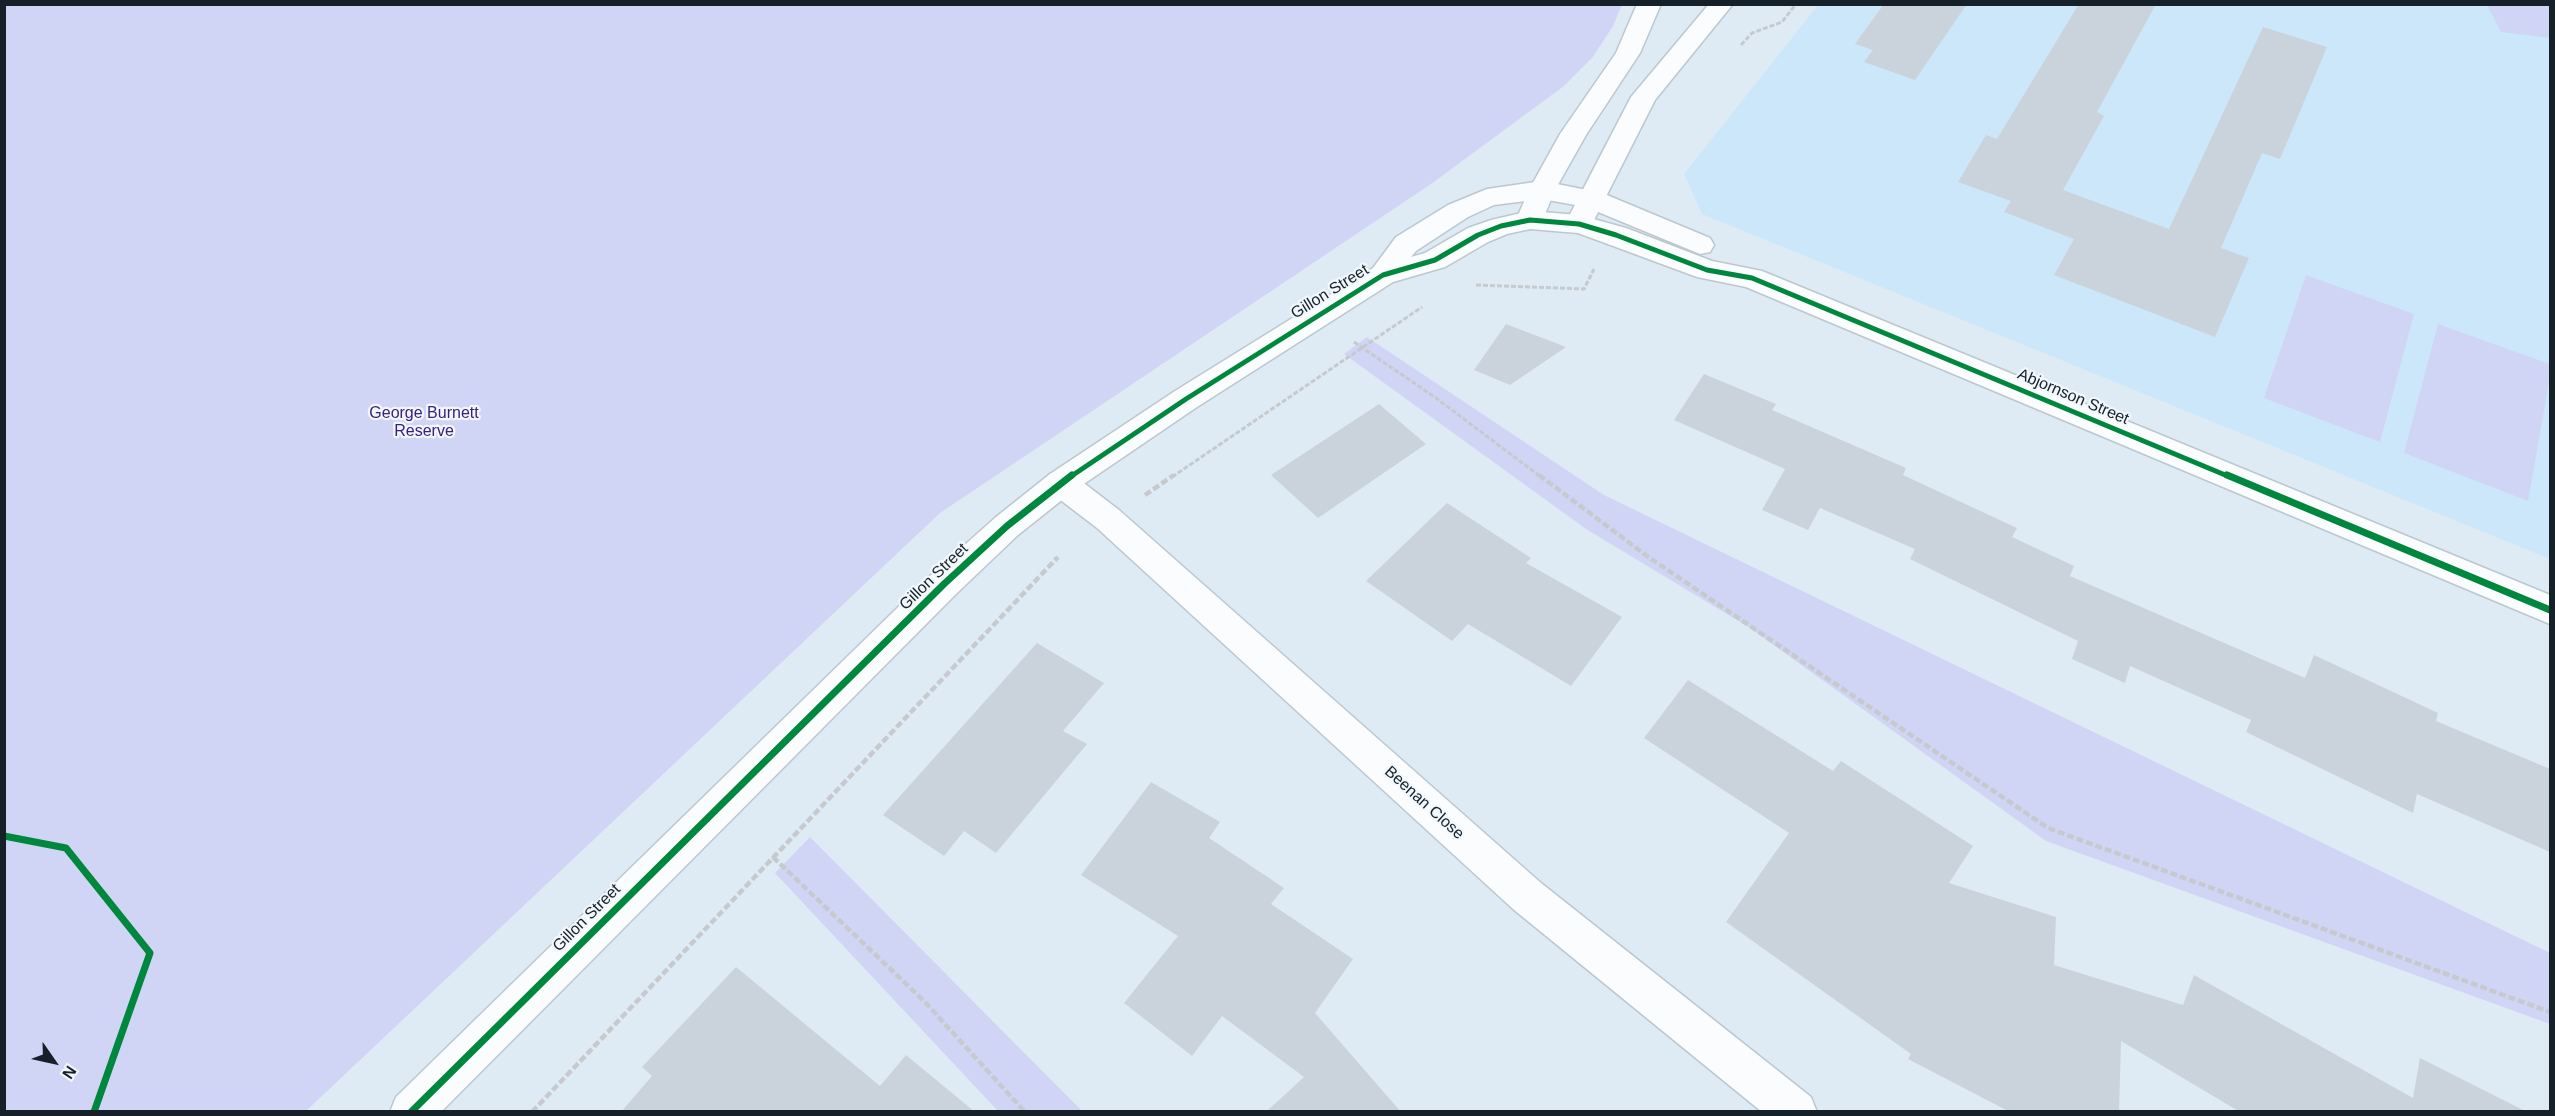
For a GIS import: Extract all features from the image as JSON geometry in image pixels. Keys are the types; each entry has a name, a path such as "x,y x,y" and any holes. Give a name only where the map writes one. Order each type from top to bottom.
{"street":[{"path":"1530,220 1542,190 1573,134 1628,53 1649,4"},
{"path":"1579,224 1644,98 1722,4"},
{"name":"Gillon Street","path":"1383,275 1406,244 1458,211 1487,198 1542,190 1593,199"},
{"name":"Abjornson Street","path":"1593,199 1719,254 1752,278"},
{"name":"Gillon Street","path":"411,1112 944,584 1007,526 1061,483 1186,399 1383,275 1435,260 1478,235 1501,226 1530,220 1579,224"},
{"name":"Abjornson Street","path":"1579,224 1616,235 1707,270 1752,278 2550,610"},
{"name":"Beenan Close","path":"1061,483 1108,519 1527,896 1796,1112"}],"path":[{"path":"1736,50 1752,33 1782,22 1796,4"},
{"path":"1466,285 1584,289 1599,259"},
{"path":"1144,495 1426,303"},
{"path":"1318,315 1436,398 1647,556 2048,828 2550,1011"},
{"path":"532,1112 1058,557"},
{"path":"773,857 924,1001 1025,1112"}],"shaded area":[{"path":"1818,5 2550,5 2550,559 1702,214 1684,174"}],"green space":[{"name":"George Burnett Reserve","path":"5,4 1622,5 1613,26 1592,58 1564,86 1431,184 940,513 306,1111 5,1112"},
{"path":"2487,5 2550,5 2550,38 2501,32"},
{"path":"2306,275 2414,314 2380,442 2264,398"},
{"path":"2438,324 2550,364 2550,377 2528,501 2404,453"},
{"path":"1367,337 1604,495 2550,953 2550,1024 2046,841 1750,628 1586,529 1344,354"},
{"path":"810,837 1082,1111 998,1111 775,873"}],"building":[{"path":"1884,4 1967,4 1915,80 1864,62 1873,50 1855,44"},
{"path":"2079,4 2156,4 2097,112 2104,116 2063,190 2169,229 2263,27 2327,47 2280,159 2262,153 2221,248 2249,258 2215,337 2054,275 2074,239 2004,212 2011,201 1958,182 1986,135 1997,139"},
{"path":"1506,324 1566,347 1510,385 1474,370"},
{"path":"1704,374 1776,404 1772,410 1906,468 1903,475 2017,528 2012,537 2074,566 2070,576 2305,678 2314,655 2438,713 2436,721 2550,769 2550,852 2417,794 2413,813 2246,732 2251,720 2130,666 2125,683 2072,659 2078,641 1910,559 1915,549 1820,508 1808,530 1762,510 1785,469 1674,420"},
{"path":"1379,404 1426,444 1318,518 1271,475"},
{"path":"1447,503 1531,558 1526,563 1622,617 1571,686 1468,624 1452,641 1366,581"},
{"path":"1037,643 1104,683 1063,731 1087,744 996,853 964,831 944,856 883,815"},
{"path":"1688,680 1833,771 1841,761 1973,846 1949,883 2056,917 2054,965 2183,1005 2194,975 2413,1098 2420,1058 2527,1112 2240,1112 2121,1041 2119,1112 2010,1112 1908,1059 1911,1054 1726,922 1789,833 1644,738"},
{"path":"1151,782 1220,822 1209,838 1284,888 1271,904 1353,959 1315,1013 1401,1112 1266,1112 1304,1077 1222,1016 1192,1056 1124,1003 1178,936 1081,875"},
{"path":"736,967 880,1086 906,1055 975,1112 621,1112 652,1076 642,1067"}],"cycle path":[{"path":"411,1112 944,584 1007,526 1061,483 1186,399 1383,275 1435,260 1478,235 1501,226 1530,220 1579,224 1616,235 1707,270 1752,278 2550,610"},
{"path":"4,836 66,848 150,953 94,1112"}]}
